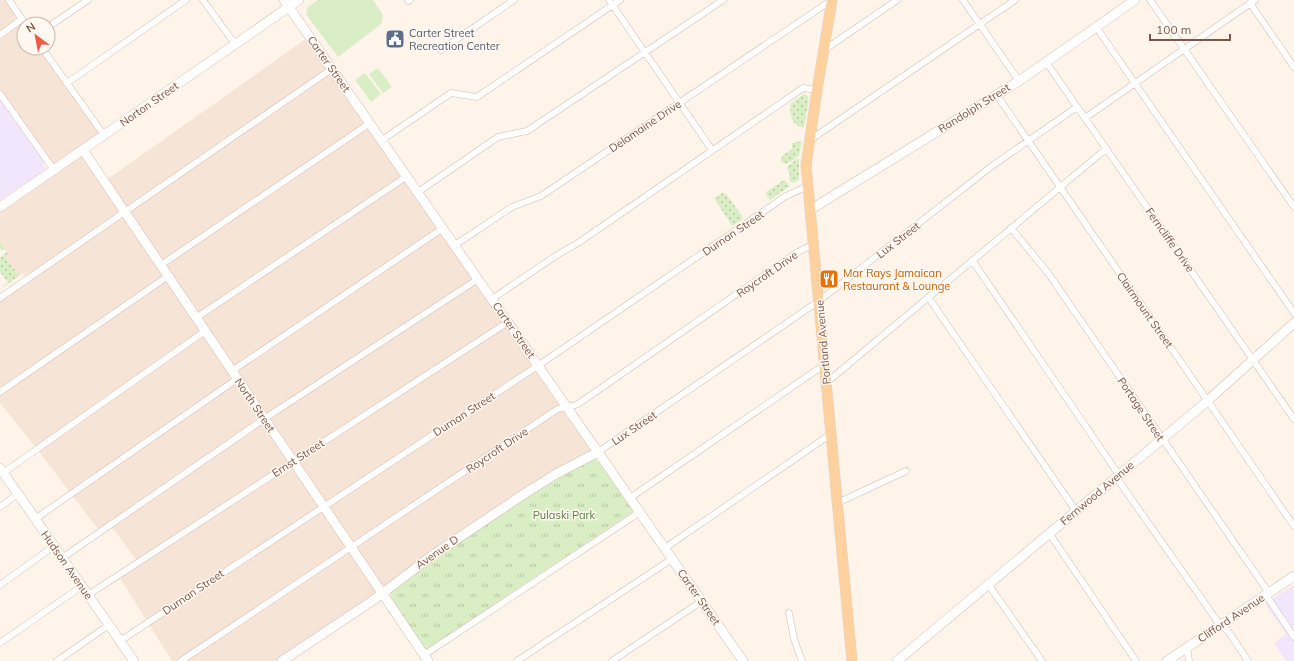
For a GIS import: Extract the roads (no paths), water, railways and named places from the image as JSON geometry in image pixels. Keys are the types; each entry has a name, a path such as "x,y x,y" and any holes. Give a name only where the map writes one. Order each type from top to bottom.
{"main road":[{"name":"Portland Avenue","path":"832,0 806,165 852,661"}],"street":[{"path":"9,0 20,16"},
{"path":"56,22 88,0"},
{"path":"67,83 186,0"},
{"path":"203,0 235,44"},
{"name":"Norton Street","path":"0,207 235,44 287,3 299,0"},
{"path":"441,50 514,0"},
{"path":"382,140 451,93 477,97 611,2 620,0"},
{"path":"418,192 498,137 528,131 723,0"},
{"name":"Delamaine Drive","path":"455,245 512,207 541,196 832,0"},
{"path":"824,50 897,0"},
{"path":"963,0 1019,81"},
{"path":"810,140 1015,0"},
{"name":"Randolph Street","path":"810,210 1019,81 1135,0"},
{"path":"1150,0 1294,207"},
{"path":"611,2 712,150"},
{"path":"1085,118 1253,2 1294,67"},
{"name":"Carter Street","path":"287,3 702,601 739,659"},
{"path":"0,35 16,26"},
{"path":"1096,27 1294,313"},
{"path":"48,56 104,135"},
{"name":"Ferncliffe Drive","path":"1046,62 1294,419"},
{"path":"0,298 332,68"},
{"path":"492,299 557,255 578,243 803,88 817,90"},
{"path":"0,94 54,170"},
{"name":"Clairmount Street","path":"996,94 1294,526"},
{"name":"Lux Street","path":"598,452 819,301 992,166 1077,107"},
{"path":"161,265 370,123"},
{"path":"826,383 1106,149"},
{"name":"North Street","path":"83,150 426,658"},
{"path":"196,318 407,176"},
{"name":"Durnan Street","path":"120,641 539,365 786,196 808,186"},
{"path":"35,519 443,228"},
{"name":"Portage Street","path":"1011,228 1048,272 1267,594 1294,637"},
{"name":"Roycroft Drive","path":"181,661 556,410 561,407 568,407 578,404 790,257 814,244"},
{"path":"972,260 1117,476 1220,625 1228,632 1248,661"},
{"path":"0,392 168,276"},
{"path":"62,558 264,419 478,279"},
{"path":"928,297 1076,511"},
{"name":"Ernst Street","path":"88,595 508,322"},
{"name":"Fernwood Avenue","path":"897,661 1207,401 1294,323"},
{"path":"1,470 205,332"},
{"path":"630,498 824,365"},
{"path":"665,548 831,434"},
{"name":"Avenue D","path":"282,661 383,594 430,557 527,492 556,474 598,452"},
{"name":"Hudson Avenue","path":"1,470 134,661"},
{"path":"837,503 906,471"},
{"path":"0,507 18,494"},
{"path":"426,658 640,512"},
{"path":"1049,533 1136,661"},
{"path":"0,584 54,546"},
{"path":"517,661 672,559"},
{"name":"Clifford Avenue","path":"1167,661 1294,576"},
{"path":"988,584 1042,661"},
{"path":"0,643 82,586"},
{"path":"612,661 702,601"},
{"path":"789,613 794,639 802,661"},
{"path":"56,661 109,625"},
{"path":"1188,647 1190,661"}],"place":[{"name":"Carter Street Recreation Center","path":"395,39"},
{"name":"Mar Rays Jamaican Restaurant & Lounge","path":"829,279"}],"park label":[{"name":"Pulaski Park","path":"564,515"}]}
